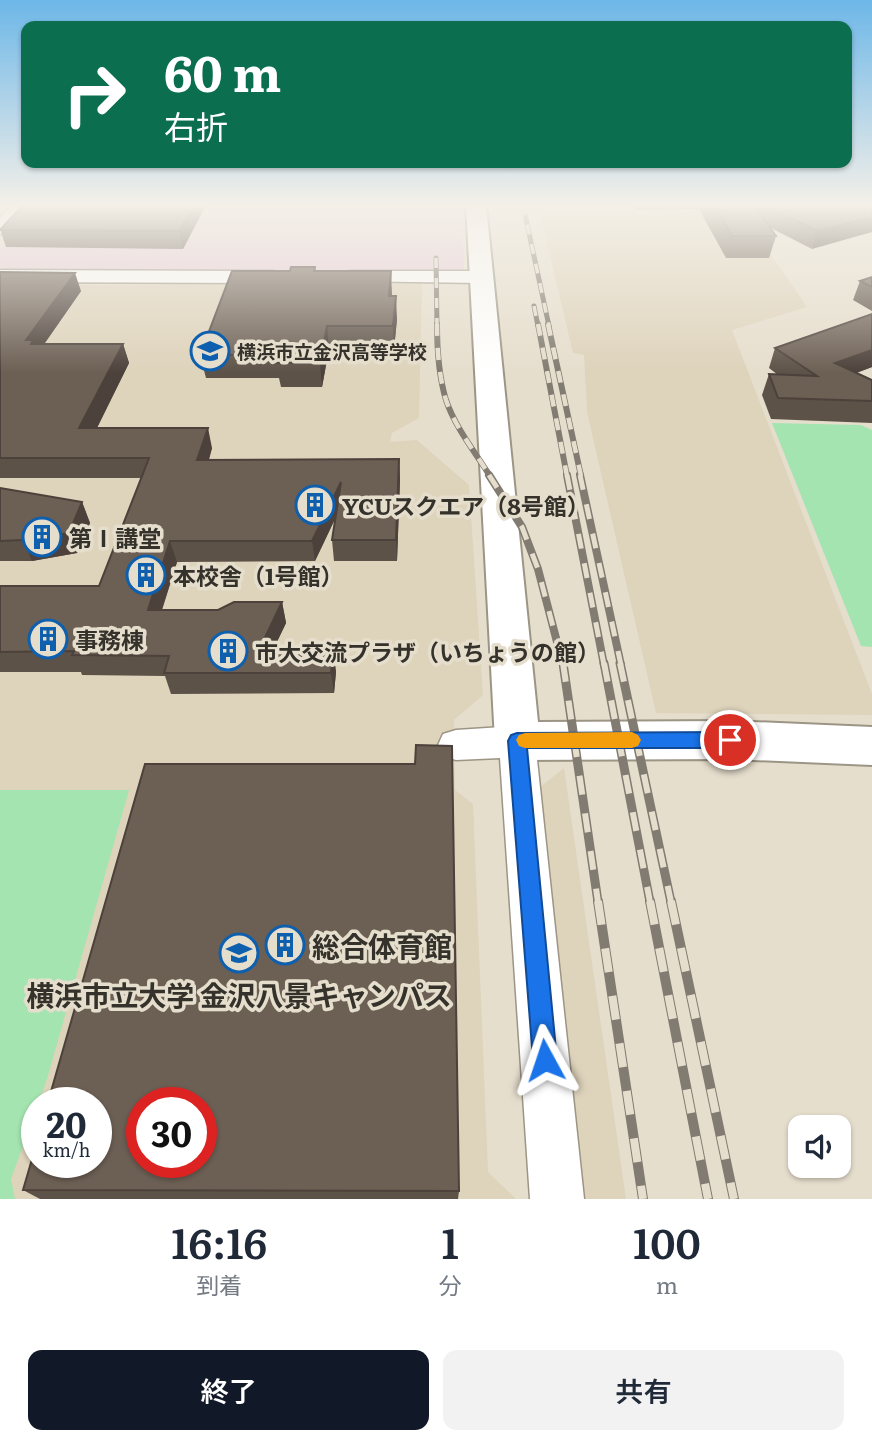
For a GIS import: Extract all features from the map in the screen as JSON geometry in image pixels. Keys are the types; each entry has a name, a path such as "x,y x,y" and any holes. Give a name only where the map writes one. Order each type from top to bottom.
{"street":[{"path":"480,261 517,741 557,1199"},
{"path":"0,276 291,277"},
{"path":"332,277 481,277"},
{"path":"456,745 517,741 730,740 872,746"}],"shaded area":[{"path":"0,261 464,261 464,273 14,273 0,267"},
{"path":"551,261 775,261 807,307 732,330 872,694 872,715 656,713 587,412 584,355 573,353"},
{"name":"横浜市立大学 金沢八景キャンパス","path":"422,284 419,418 392,433 390,442 417,440 469,485 483,695 454,720 455,790 473,804 488,1172 516,1199 0,1199 0,285"},
{"path":"564,768 626,1199 577,1199 539,788"}],"green space":[{"path":"772,423 861,425 872,430 872,647 861,646"},
{"path":"0,790 129,790 44,1087 21,1087 21,1151 11,1179 15,1199 0,1199"}],"building":[{"path":"291,267 315,267 314,271 391,271 389,296 396,296 393,326 327,326 320,363 277,363 279,355 200,355 232,271 290,271"},
{"path":"0,272 75,273 26,340 33,340 31,344 123,344 79,428 208,428 197,460 399,459 396,540 332,540 341,482 312,541 170,541 148,610 218,610 234,602 282,602 259,650 333,651 331,673 164,673 169,656 72,655 74,651 0,652 0,586 99,586 149,458 0,458"},
{"path":"872,277 872,287 860,281"},
{"path":"872,314 872,350 835,363 872,380 872,401 778,398 769,374 817,376 775,348"},
{"path":"0,488 82,502 69,533 0,541"},
{"name":"総合体育館","path":"416,745 452,746 459,1191 23,1190 26,1178 112,1178 112,1087 52,1087 145,764 415,764"}],"railway":[{"path":"436,261 437,326"},
{"path":"535,261 549,326"},
{"path":"534,306 538,326"},
{"path":"437,324 439,362 446,400 460,430 490,476"},
{"path":"538,324 567,476"},
{"path":"548,324 581,476"},
{"path":"489,475 522,527 538,569 563,665"},
{"path":"567,475 604,665"},
{"path":"580,475 621,665"},
{"path":"563,663 598,902"},
{"path":"604,663 650,902"},
{"path":"620,663 671,902"},
{"path":"598,901 643,1199"},
{"path":"650,901 708,1199"},
{"path":"671,901 734,1199"}],"slow traffic":[{"path":"525,740 632,740"}],"place":[{"name":"横浜市立金沢高等学校","path":"210,351"},
{"name":"YCUスクエア（8号館）","path":"315,505"},
{"name":"第Ⅰ講堂","path":"42,537"},
{"name":"本校舎（1号館）","path":"146,575"},
{"name":"事務棟","path":"48,639"},
{"name":"市大交流プラザ（いちょうの館）","path":"228,651"},
{"name":"総合体育館","path":"285,945"},
{"name":"横浜市立大学 金沢八景キャンパス","path":"239,953"}],"route":[{"path":"545,1060 517,741 730,740"}]}
